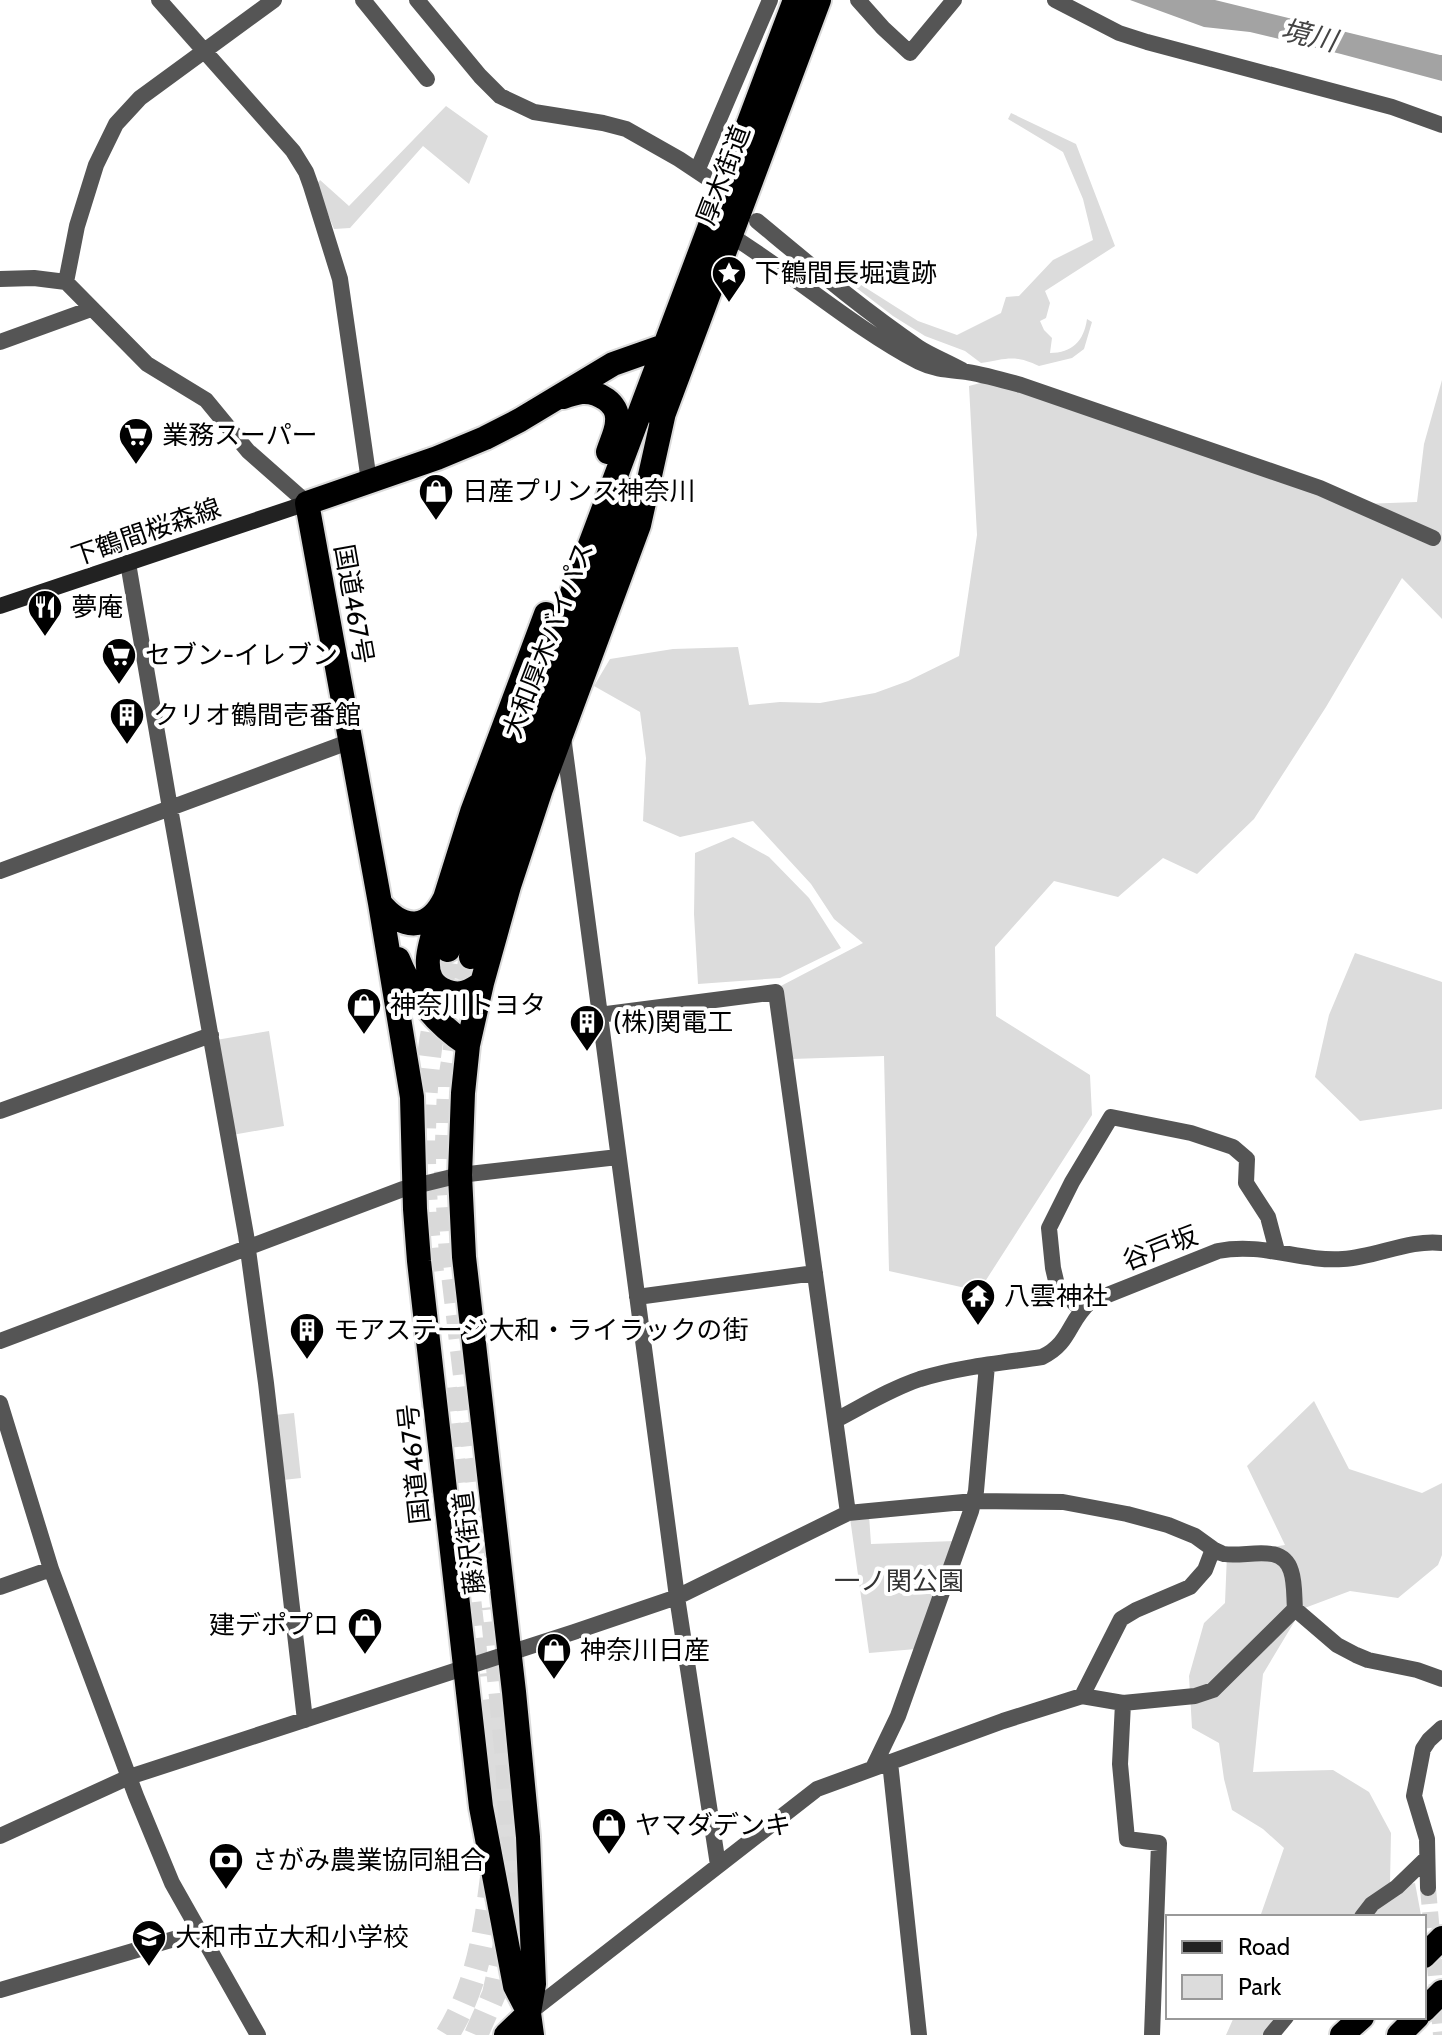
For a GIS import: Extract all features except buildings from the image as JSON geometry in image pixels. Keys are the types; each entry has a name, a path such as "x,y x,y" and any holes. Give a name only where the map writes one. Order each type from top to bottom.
{"highway":[{"name":"厚木街道","path":"676,346 795,0"},
{"name":"厚木街道","path":"676,346 730,235 819,0"},
{"path":"307,503 485,438 613,364 676,346"},
{"name":"大和厚木バイパス","path":"676,346 665,408 530,767 497,865 460,953 488,818 606,480 624,430 676,346"},
{"path":"482,983 463,993 445,991 437,986 426,969 427,958 472,812 525,668 606,480 624,430 616,412 603,397 582,392 558,398"},
{"name":"藤沢街道","path":"530,2024 534,1984 528,1837 464,1257 458,1038 482,983 517,861 639,525 665,408"},
{"name":"国道467号","path":"307,503 412,1097 419,1261 486,1842 515,1986 530,2024"},
{"path":"380,903 399,921 412,924 435,915 445,898"},
{"name":"国道467号","path":"380,903 393,948 410,985 427,1009 458,1038"},
{"path":"405,1054 408,1045 421,1033 437,1030 458,1038"},
{"path":"1426,1954 1442,1938"},
{"path":"1426,2008 1442,1992"},
{"path":"1342,2035 1360,2019"},
{"path":"1399,2035 1415,2019"},
{"path":"506,2035 530,2024"}],"street":[{"path":"159,0 293,151 306,172 340,279 369,481"},
{"path":"66,282 77,226 96,165 116,124 140,98 274,0"},
{"path":"363,0 427,79"},
{"path":"417,0 500,96 534,112 626,129 702,174 770,0"},
{"path":"858,0 910,53 954,0"},
{"path":"1055,0 1119,33 1392,107 1442,125"},
{"path":"757,221 921,350 966,372"},
{"path":"730,235 921,363 946,372 966,372 1021,385 1320,488 1433,538"},
{"path":"0,279 34,278 66,282 147,364 206,400 248,451 307,503"},
{"path":"0,342 91,309"},
{"name":"下鶴間桜森線","path":"0,606 307,503"},
{"path":"128,563 248,1247 305,1720"},
{"path":"562,731 677,1597 718,1865"},
{"path":"0,871 351,741"},
{"path":"599,1015 776,992 848,1513"},
{"path":"0,1111 211,1035"},
{"path":"836,1420 911,1383 953,1371 1042,1357 1064,1340 1081,1310 1057,1285 1049,1228 1111,1117 1191,1133 1233,1147 1247,1159 1246,1183 1268,1217 1277,1251"},
{"path":"0,1341 414,1186 460,1175 618,1157"},
{"name":"谷戸坂","path":"1081,1310 1090,1302 1218,1251 1277,1251 1341,1260 1369,1257 1424,1242 1442,1243"},
{"path":"637,1297 815,1273"},
{"path":"873,1768 898,1716 974,1501 987,1365"},
{"path":"0,1403 51,1569 172,1883 258,2035"},
{"path":"0,1836 129,1777 677,1597 848,1513 974,1501 1063,1502 1168,1525 1195,1536 1224,1554 1277,1555 1287,1562 1292,1573 1295,1609 1337,1645 1356,1655 1442,1679"},
{"path":"1082,1696 1121,1619 1190,1587 1205,1570 1213,1549"},
{"path":"0,1587 51,1569"},
{"path":"530,2024 718,1865 817,1789 1003,1721 1082,1696 1123,1703 1195,1696 1213,1690 1295,1609"},
{"path":"1123,1703 1120,1764 1127,1839 1159,1843 1152,2035"},
{"path":"1428,1888 1427,1839 1414,1796 1423,1749 1442,1728"},
{"path":"890,1762 919,2035"},
{"path":"1364,1915 1372,1904 1397,1887 1427,1858"},
{"path":"0,1990 198,1932"},
{"path":"1271,2035 1284,2019"}],"green space":[{"path":"446,106 488,136 469,184 423,146 350,228 334,229 316,185 320,180 349,206"},
{"path":"1011,113 1076,144 1115,246 1045,291 1050,303 1046,318 1040,321 1052,338 1050,353 1071,348 1083,334 1087,319 1092,322 1084,349 1072,358 1039,366 1017,359 981,363 965,351 925,336 850,283 855,281 918,321 957,335 1001,313 1006,297 1019,296 1053,260 1093,240 1083,199 1063,152 1008,119"},
{"path":"999,378 1363,504 1417,502 1424,444 1442,380 1442,619 1402,578 1326,707 1254,819 1197,874 1163,858 1118,897 1054,881 995,947 996,1016 1090,1075 1092,1115 979,1291 889,1271 884,1056 791,1059 777,988 863,943 834,919 811,884 753,821 680,837 643,821 646,758 640,712 594,686 610,659 673,649 738,647 749,705 820,703 875,693 959,656 977,535 969,386"},
{"path":"733,837 769,857 809,898 841,948 780,978 698,984 695,853"},
{"path":"1355,953 1442,982 1442,1109 1360,1121 1315,1077 1329,1015"},
{"path":"269,1031 284,1126 232,1135 216,1040"},
{"path":"1314,1401 1349,1469 1422,1493 1442,1483 1442,1555 1438,1565 1398,1598 1350,1591 1302,1609 1263,1674 1253,1772 1333,1770 1369,1792 1391,1833 1390,1883 1397,1887 1415,1883 1421,1915 1261,1915 1284,1848 1263,1829 1232,1810 1219,1743 1192,1728 1189,1676 1204,1623 1225,1603 1227,1554 1285,1545 1247,1466"},
{"path":"294,1413 301,1478 283,1480 275,1415"},
{"name":"一ノ関公園","path":"869,1515 871,1544 955,1541 916,1649 869,1653 850,1518"},
{"path":"511,1696 527,1982 496,1853 482,1700"},
{"path":"1233,2019 1274,2019 1263,2035 1226,2035"}],"water":[{"name":"境川","path":"1130,0 1215,0 1442,55 1442,81 1250,32 1204,27"}],"tunnel":[{"path":"432,1272 426,1215 425,1099 431,1042 448,950"},
{"path":"471,957 449,1087 446,1170 451,1257 487,1562"},
{"path":"445,1388 478,1677"},
{"path":"476,2035 494,1994 505,1944 513,1873 507,1758 492,1607"},
{"path":"447,2035 473,1979 483,1939 492,1877"},
{"path":"1428,1888 1441,2035"}],"place":[{"name":"下鶴間長堀遺跡","path":"729,304"},
{"name":"業務スーパー","path":"136,466"},
{"name":"日産プリンス神奈川","path":"436,522"},
{"name":"夢庵","path":"45,638"},
{"name":"セブン-イレブン","path":"119,686"},
{"name":"クリオ鶴間壱番館","path":"127,746"},
{"name":"神奈川トヨタ","path":"364,1036"},
{"name":"(株)関電工","path":"587,1053"},
{"name":"八雲神社","path":"978,1327"},
{"name":"モアステージ大和・ライラックの街","path":"307,1361"},
{"name":"建デポプロ","path":"365,1656"},
{"name":"神奈川日産","path":"554,1681"},
{"name":"ヤマダデンキ","path":"609,1856"},
{"name":"さがみ農業協同組合","path":"226,1891"},
{"name":"大和市立大和小学校","path":"149,1968"}]}
